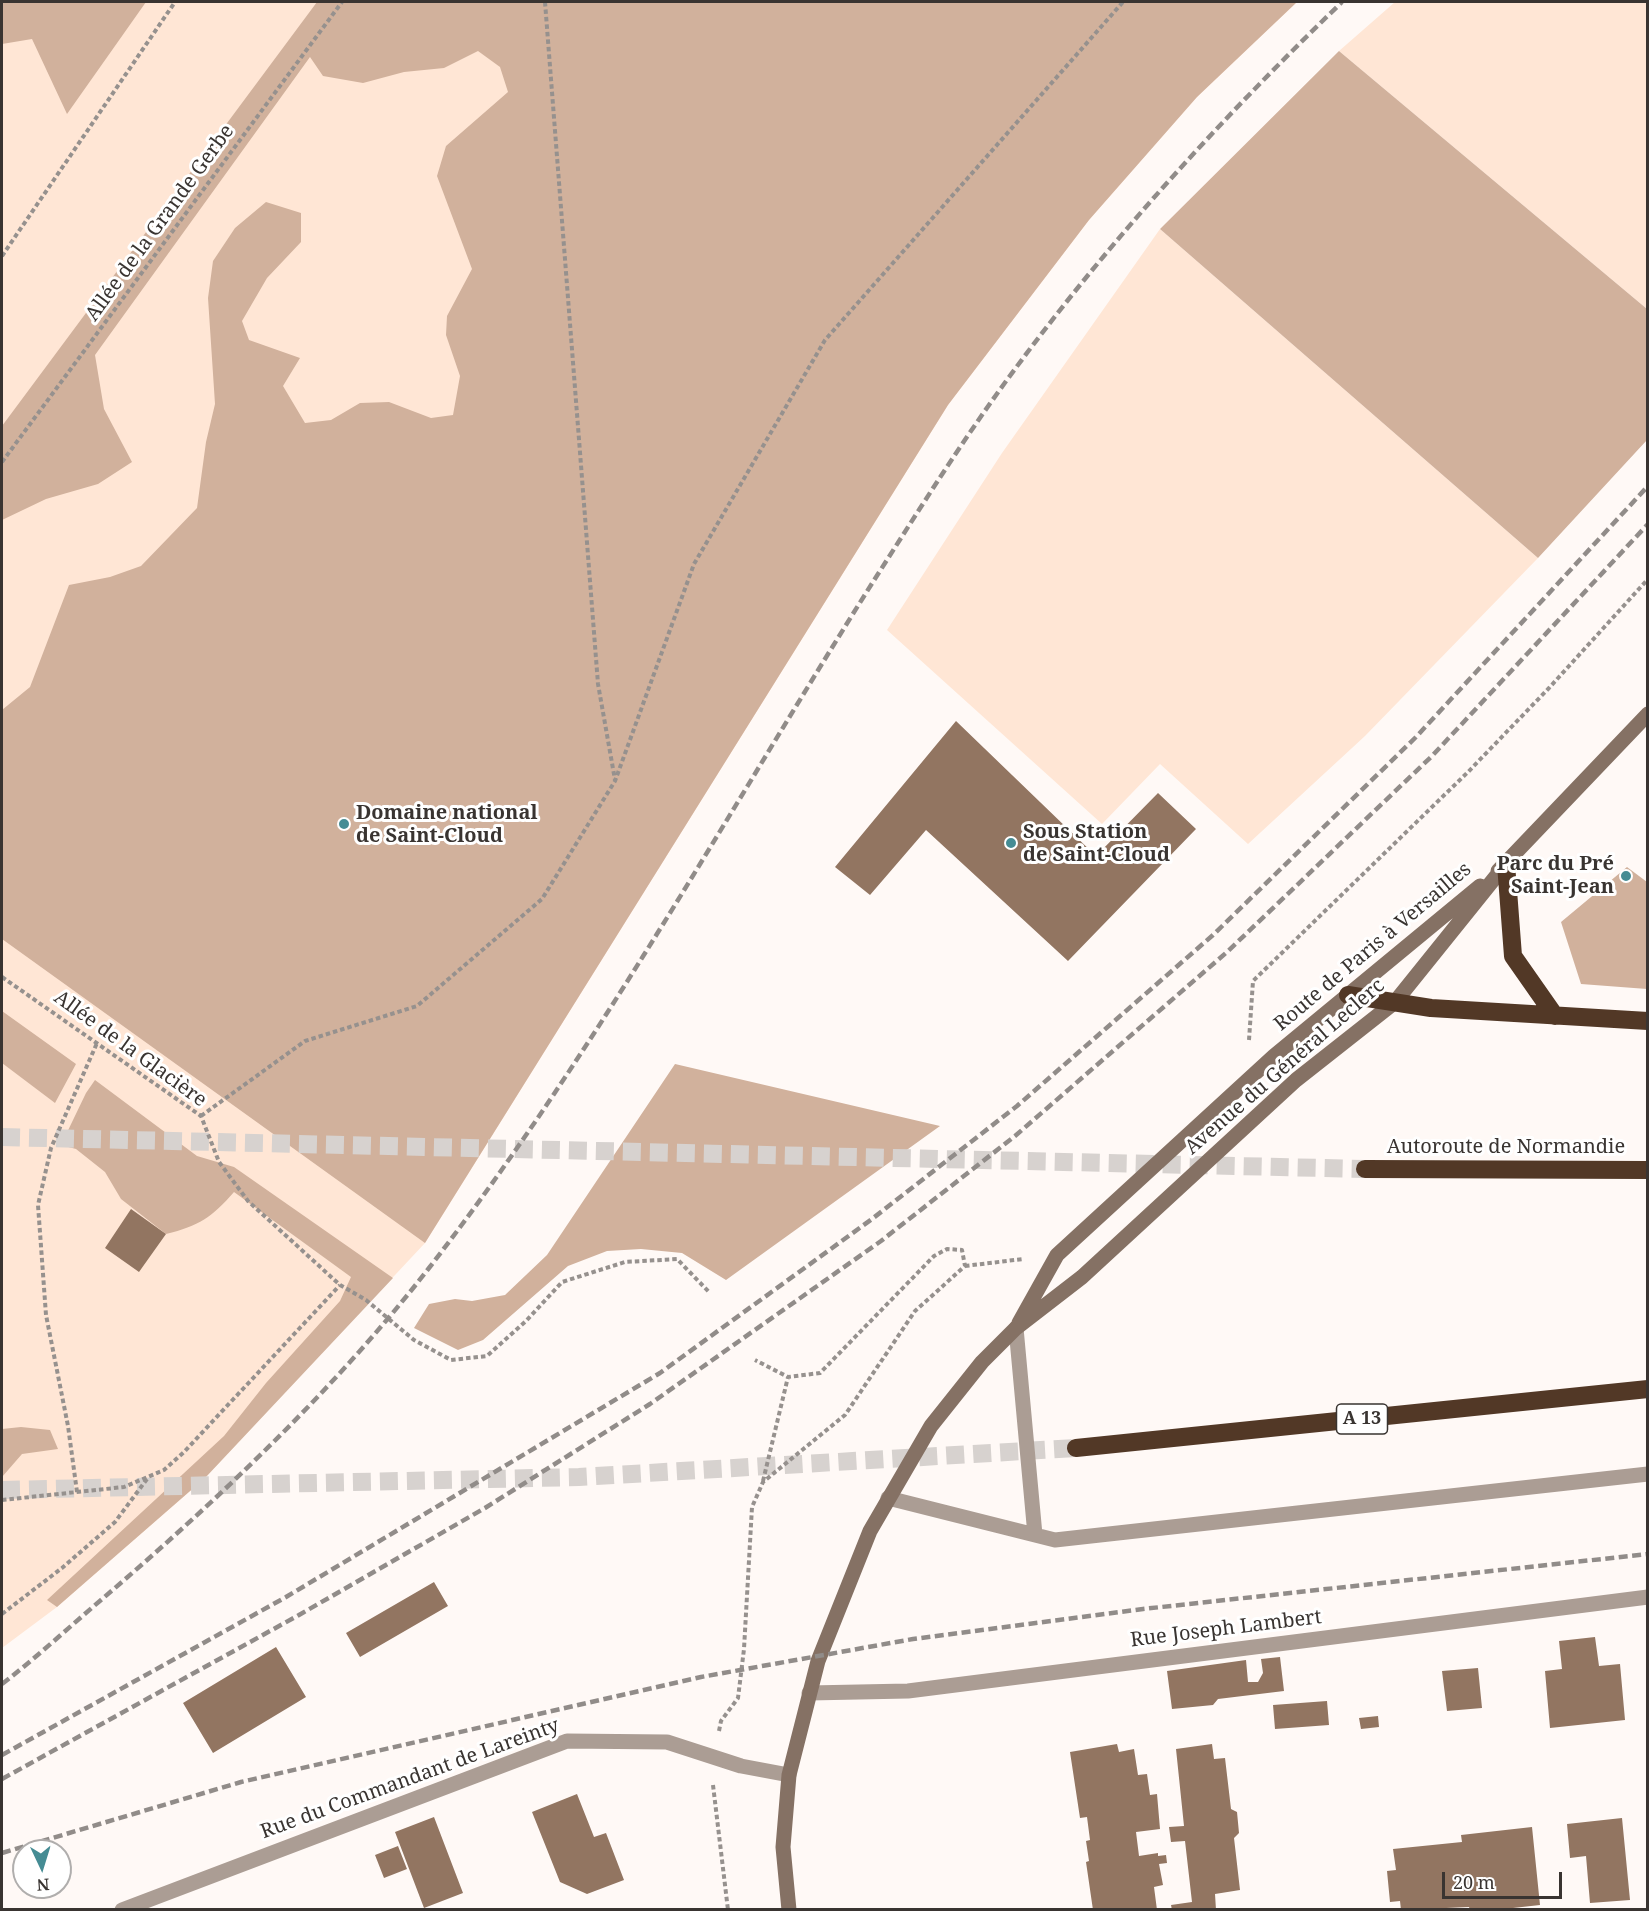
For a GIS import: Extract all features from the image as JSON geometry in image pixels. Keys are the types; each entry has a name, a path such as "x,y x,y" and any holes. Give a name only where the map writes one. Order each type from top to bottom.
{"highway":[{"path":"1506,864 1513,956 1555,1016"},
{"path":"1348,995 1431,1008 1647,1021"},
{"name":"Autoroute de Normandie","path":"1365,1169 1647,1170"},
{"name":"A 13","path":"1076,1448 1647,1389"}],"main road":[{"name":"Route de Paris à Versailles","path":"1274,1056 1506,864 1647,714"},
{"name":"Avenue du Général Leclerc","path":"789,1910 783,1847 789,1775 818,1661 852,1571 888,1498 937,1418 982,1362 1016,1328 1082,1277 1296,1080 1395,1002 1506,864"},
{"name":"Avenue du Général Leclerc","path":"1016,1328 1057,1255 1274,1056"}],"street":[{"path":"1016,1328 1035,1535"},
{"path":"888,1498 1055,1540 1647,1474"},
{"name":"Rue Joseph Lambert","path":"809,1693 908,1691 1647,1597"},
{"name":"Rue du Commandant de Lareinty","path":"122,1910 567,1741 667,1742 741,1766 789,1775"}],"path":[{"path":"2,256 175,2"},
{"name":"Allée de la Grande Gerbe","path":"2,462 342,2"},
{"path":"545,2 598,684 615,781"},
{"path":"201,1116 305,1041 417,1006 542,899 615,781 694,564 825,340 1123,2"},
{"path":"1246,1082 1253,981 1500,739 1647,579"},
{"name":"Allée de la Glacière","path":"2,976 201,1116 219,1162 248,1201 340,1285 366,1300 414,1340 451,1360 486,1356 526,1321 562,1282 625,1262 677,1259 709,1292"},
{"path":"77,1492 68,1426 46,1315 38,1205 51,1148 97,1043"},
{"path":"755,1360 788,1377 820,1373 934,1256 947,1250 962,1251 965,1266"},
{"path":"763,1482 845,1415 915,1311 965,1266 1057,1255"},
{"path":"2,1500 124,1487 164,1470 184,1452 340,1285"},
{"path":"738,1698 744,1649 752,1507 763,1482 788,1377"},
{"path":"2,1614 62,1568 115,1522 148,1478"},
{"path":"713,1787 728,1910"}],"shaded area":[{"name":"Domaine national de Saint-Cloud","path":"2,2 1297,2 1197,97 1089,220 948,405 425,1243 205,1478 57,1607 2,1648"},
{"path":"2,2 146,2 67,114 32,39 2,44"},
{"name":"Domaine national de Saint-Cloud","path":"317,2 1297,2 1197,97 1089,220 948,405 425,1243 2,939 2,710 30,687 69,585 110,577 141,566 197,508 206,442 215,404 208,298 213,261 235,228 266,202 301,213 301,242 267,278 242,321 249,340 300,358 283,386 305,423 331,420 360,403 389,402 431,418 453,415 460,376 446,335 447,316 472,269 437,176 446,146 508,92 500,67 478,51 444,68 404,72 363,83 323,76 310,57 95,355 104,409 132,462 98,484 46,499 2,520 2,426"},
{"path":"1395,2 1647,2 1647,309 1339,51"},
{"path":"1339,51 1647,309 1647,440 1538,558 1160,229"},
{"path":"1160,229 1538,558 1365,736 1248,844 1160,764 1102,824 887,630 1002,453"},
{"name":"Parc du Pré Saint-Jean","path":"1627,867 1647,882 1647,989 1581,984 1561,922"},
{"path":"2,1011 76,1064 55,1103 2,1063"},
{"path":"675,1064 940,1126 726,1280 682,1253 641,1249 607,1251 568,1266 483,1340 458,1350 414,1328 429,1304 455,1299 472,1301 505,1295 547,1255"},
{"path":"95,1080 197,1156 234,1167 393,1278 205,1478 57,1607 47,1600 224,1436 266,1383 340,1301 351,1277 234,1192 219,1208 196,1224 166,1234 121,1199 105,1172 76,1149 61,1145 86,1093"},
{"path":"21,1427 50,1430 58,1449 22,1454 2,1477 2,1429"}],"building":[{"name":"Sous Station de Saint-Cloud","path":"956,721 1096,856 1158,793 1196,829 1068,961 926,830 870,895 835,867"},
{"path":"131,1209 166,1234 139,1272 105,1248"},
{"path":"434,1582 448,1606 360,1657 346,1633"},
{"path":"1595,1637 1599,1666 1620,1664 1625,1720 1550,1728 1545,1671 1562,1669 1559,1641"},
{"path":"276,1647 306,1697 213,1753 183,1703"},
{"path":"1280,1657 1284,1691 1218,1699 1213,1705 1172,1709 1167,1671 1246,1660 1248,1682 1258,1682 1263,1673 1261,1659"},
{"path":"1478,1668 1482,1708 1447,1711 1442,1671"},
{"path":"1327,1701 1329,1725 1275,1729 1273,1705"},
{"path":"1378,1716 1379,1727 1361,1729 1359,1718"},
{"path":"1117,1744 1119,1752 1134,1749 1138,1775 1147,1774 1150,1795 1157,1794 1160,1829 1136,1832 1139,1856 1158,1853 1158,1856 1166,1855 1167,1863 1159,1864 1163,1885 1154,1887 1157,1910 1093,1910 1086,1862 1089,1861 1086,1841 1090,1840 1087,1817 1080,1818 1070,1752"},
{"path":"1212,1744 1214,1759 1225,1758 1231,1809 1237,1812 1239,1833 1234,1838 1240,1890 1215,1894 1216,1910 1172,1910 1171,1905 1192,1902 1185,1841 1171,1842 1169,1827 1184,1826 1176,1749"},
{"path":"577,1794 594,1837 606,1833 624,1880 587,1894 560,1882 532,1812"},
{"path":"434,1817 463,1893 424,1908 395,1832"},
{"path":"1622,1818 1630,1900 1590,1903 1586,1856 1570,1858 1567,1824"},
{"path":"1532,1827 1540,1905 1495,1910 1470,1910 1469,1907 1401,1910 1400,1901 1390,1902 1387,1871 1396,1870 1393,1849 1462,1842 1461,1835"},
{"path":"398,1846 407,1869 384,1878 375,1855"}],"tunnel":[{"path":"2,1137 1365,1169"},
{"path":"2,1490 579,1477 1076,1448"}],"railway":[{"path":"2,1684 145,1562 232,1483 315,1400 429,1268 491,1185 607,1014 823,661 955,454 1004,384 1082,282 1123,233 1252,92 1342,2"},
{"path":"2,1755 286,1597 660,1373 872,1219 1017,1106 1213,935 1416,737 1648,486"},
{"path":"2,1779 299,1615 485,1508 650,1404 881,1241 1015,1136 1227,952 1432,756 1648,524"},
{"path":"2,1853 241,1782 701,1677 913,1639 1143,1609 1648,1554"}],"place":[{"name":"Domaine national de Saint-Cloud","path":"344,824"},
{"name":"Sous Station de Saint-Cloud","path":"1011,843"},
{"name":"Parc du Pré Saint-Jean","path":"1626,876"}]}
